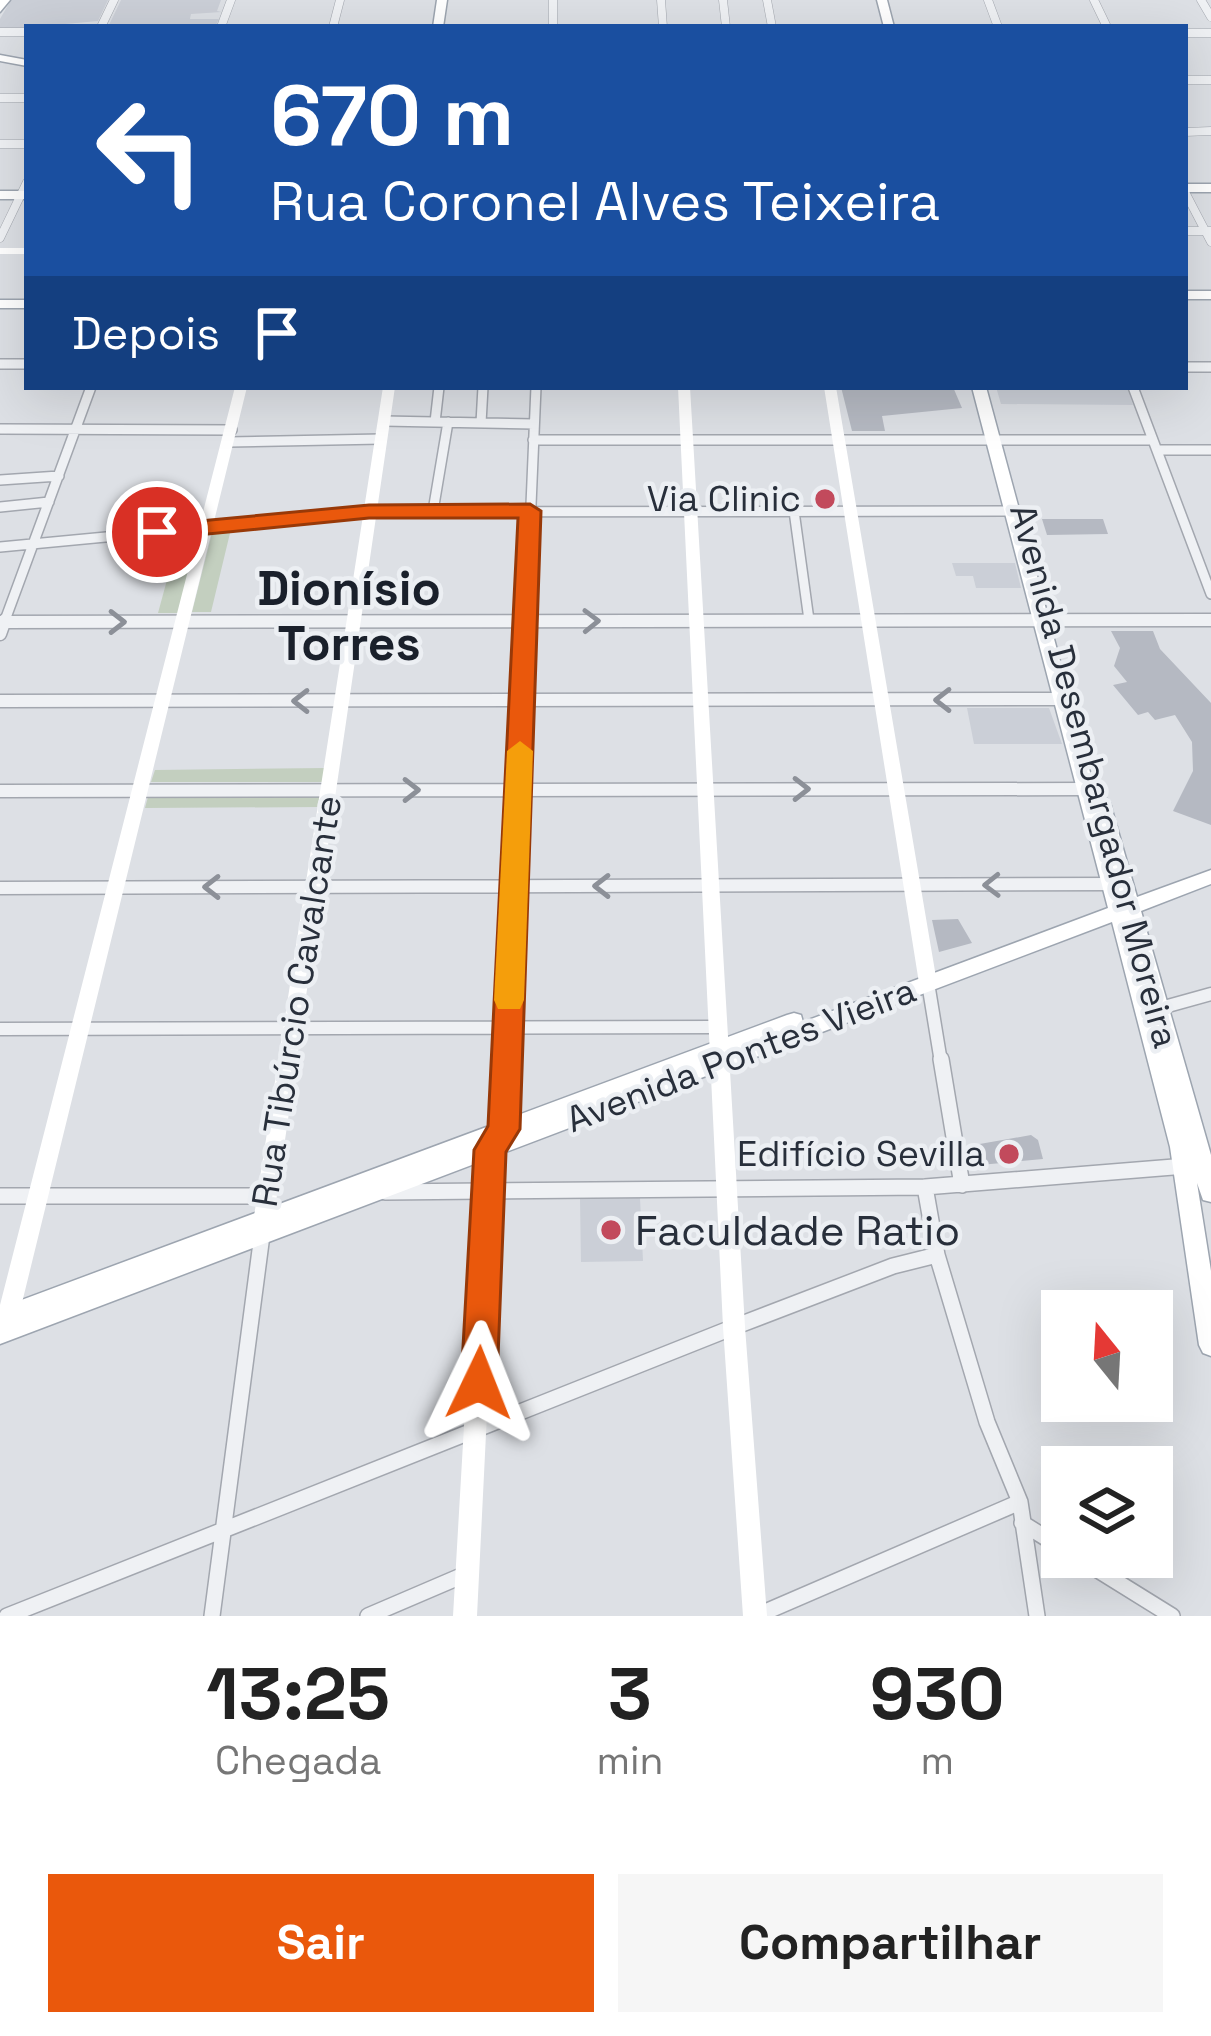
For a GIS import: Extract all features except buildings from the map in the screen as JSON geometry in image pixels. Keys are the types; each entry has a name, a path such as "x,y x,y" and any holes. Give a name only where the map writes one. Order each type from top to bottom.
{"main road":[{"path":"0,9 5,0"},
{"name":"Avenida Desembargador Moreira","path":"980,390 1199,1165"},
{"name":"Avenida Desembargador Moreira","path":"989,390 1009,511 1045,620 1085,789 1157,1009 1199,1165"},
{"name":"Avenida Pontes Vieira","path":"2,1326 264,1217 719,1046 927,977 1211,865"},
{"name":"Avenida Pontes Vieira","path":"1120,898 1211,877"},
{"name":"Avenida Pontes Vieira","path":"264,1217 378,1192 490,1150 719,1046"},
{"path":"1199,1165 1211,1193"},
{"path":"1199,1165 1211,1346"}],"street":[{"path":"1201,0 1211,17"},
{"path":"0,238 24,193"},
{"path":"1188,195 1211,242"},
{"path":"90,390 1,626 1211,620"},
{"path":"2,1326 240,390"},
{"name":"Rua Tibúrcio Cavalcante","path":"212,1616 264,1217 389,390"},
{"path":"435,422 439,390"},
{"path":"481,423 483,390"},
{"path":"465,1616 490,1150 504,1129 536,390"},
{"path":"684,390 734,1327 756,1616 1020,1502"},
{"path":"831,390 962,1185"},
{"path":"1134,390 1211,594"},
{"path":"0,429 230,436 382,430 435,422 534,424"},
{"path":"434,511 448,422"},
{"path":"533,440 997,440 1211,450"},
{"path":"0,480 59,476"},
{"path":"0,507 50,502"},
{"path":"794,511 808,620"},
{"path":"0,548 369,512 1009,511"},
{"path":"1191,542 1211,542"},
{"path":"0,701 1060,699"},
{"path":"0,791 1085,789"},
{"path":"0,887 913,886 1120,898"},
{"path":"1157,1009 1211,994"},
{"path":"0,1029 508,1028 719,1046"},
{"path":"378,1192 926,1187 1199,1165"},
{"path":"926,1187 937,1255 988,1422 1020,1502 1037,1616"},
{"path":"0,1196 36,1195 264,1217"},
{"path":"7,1616 734,1327 893,1266 937,1255"},
{"path":"1022,1523 1041,1535"},
{"path":"368,1616 468,1573"},
{"path":"1111,1578 1172,1616"}],"shaded area":[{"path":"11,0 108,0 98,21 24,24 24,28 0,30 0,19"},
{"path":"121,0 221,0 217,11 222,12 191,14 190,19 219,19 216,24 109,24"},
{"path":"997,390 1128,390 1133,405 1001,404"},
{"path":"952,563 1015,563 1021,588 976,588 973,576 956,576"},
{"path":"967,708 1049,708 1062,744 974,744"},
{"name":"Faculdade Ratio","path":"640,1198 643,1261 581,1262 580,1199"}],"green space":[{"path":"213,529 231,529 211,612 192,612"},
{"path":"199,530 178,613 158,613 180,532"},
{"path":"326,768 324,782 151,782 155,770"},
{"path":"149,793 322,793 320,807 145,808"}],"slow traffic":[{"path":"509,1000 520,751"}],"place":[{"name":"Via Clinic","path":"825,499"},
{"name":"Edifício Sevilla","path":"1009,1154"},
{"name":"Faculdade Ratio","path":"611,1230"}],"district":[{"name":"Dionísio Torres","path":"349,616"}],"route":[{"path":"157,532 369,512 530,511 504,1129 490,1150 479,1383"}]}
